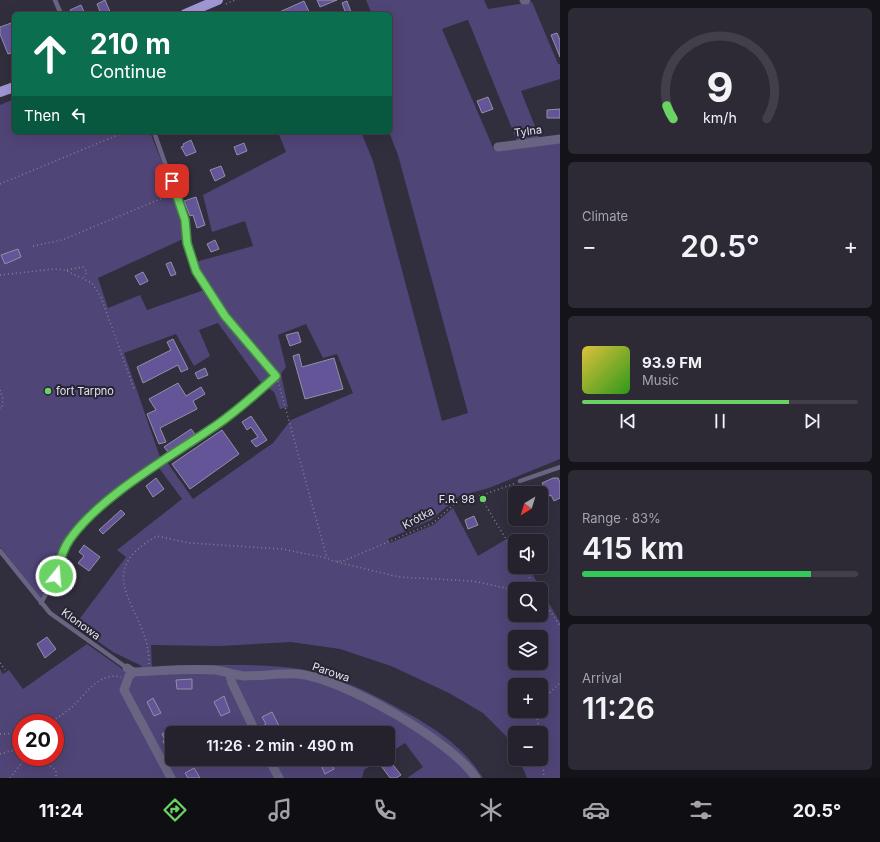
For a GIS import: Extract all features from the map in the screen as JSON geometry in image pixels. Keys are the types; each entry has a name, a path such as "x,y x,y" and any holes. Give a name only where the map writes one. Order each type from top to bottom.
{"main road":[{"path":"190,12 218,0"},
{"path":"0,92 12,87"}],"street":[{"name":"Tylna","path":"498,147 560,139"},
{"name":"Parowa","path":"130,672 214,670 230,675 268,676 298,674 335,685 368,700 430,736 466,765 476,778"},
{"path":"130,672 124,690 171,778"},
{"path":"230,675 232,683 253,726"},
{"path":"273,766 279,778"}],"lane":[{"path":"55,0 60,12"},
{"path":"40,603 56,576 60,561 69,540 86,520 118,492 219,424 276,376 225,316 196,271 187,243 185,220 155,134"},
{"path":"520,482 560,467"},
{"name":"Klonowa","path":"0,551 40,603 50,613 130,672"}],"path":[{"path":"0,184 120,134"},
{"path":"33,246 62,240 172,194"},
{"path":"0,275 54,269 65,270 83,267 87,272 84,277"},
{"path":"65,270 84,277 92,283 101,297 134,389"},
{"path":"276,376 281,386 327,558"},
{"path":"0,390 3,399 2,408 0,408"},
{"name":"Krótka","path":"333,561 343,561 352,558 426,526 466,498 480,496 520,482"},
{"path":"480,496 508,542"},
{"path":"149,672 149,651 145,634 131,604 122,577 124,565 132,554 144,543 158,536 189,543 282,549 327,558 333,561 399,577 473,581 508,588"},
{"path":"548,607 560,626"},
{"path":"0,663 5,670"},
{"path":"62,714 73,706 84,692 96,683 115,676 123,677 130,672"},
{"path":"548,694 560,683"},
{"path":"0,734 12,733"},
{"path":"0,754 12,751"},
{"path":"10,778 19,766"},
{"path":"50,766 56,770 56,778"},
{"path":"543,766 544,778"}],"shaded area":[{"path":"366,0 484,0 488,9 532,2 558,64 560,64 560,79 521,91 542,144 560,142 560,459 489,488 459,496 431,520 388,539 390,543 433,525 453,508 478,556 508,538 508,574 532,574 537,582 508,582 508,622 548,622 548,602 560,622 560,778 527,778 522,766 548,766 548,726 508,726 508,740 483,713 449,693 391,666 340,649 291,642 220,646 151,645 152,667 240,665 288,667 328,676 370,693 420,720 459,749 483,778 407,778 423,767 405,743 395,749 395,726 165,726 165,766 370,766 364,770 362,778 0,778 0,669 3,674 9,670 23,689 87,644 121,668 128,675 142,666 113,652 75,625 126,557 117,550 182,499 159,468 167,462 193,499 273,443 291,420 353,393 337,354 323,358 306,324 278,335 286,367 281,374 288,407 280,409 274,392 262,384 218,323 199,330 210,356 194,366 176,334 124,353 161,460 109,493 76,525 68,538 46,592 41,599 0,547 0,105 12,100 12,134 151,134 176,198 183,239 98,278 108,308 140,295 147,310 204,290 192,263 253,246 245,221 212,232 203,195 286,152 279,134 362,134 373,161 442,421 468,413 398,155 390,134 392,134 392,12 371,12","holes":["468,20 519,146 494,150 442,29"]}],"building":[{"path":"105,0 110,12 100,12 97,4"},
{"path":"317,0 337,0 320,7"},
{"path":"304,1 309,12 279,12"},
{"path":"347,1 351,12 345,12 342,3"},
{"path":"81,5 84,12 71,12 70,10"},
{"path":"12,23 12,53 8,54 0,34 0,27"},
{"path":"557,33 560,40 560,57 551,35"},
{"path":"488,97 493,109 482,113 477,101"},
{"path":"560,109 560,118 547,118 547,110"},
{"path":"191,140 196,152 186,156 181,147 184,146 183,144"},
{"path":"244,143 247,151 237,155 234,147"},
{"path":"221,166 225,176 215,181 210,170"},
{"path":"196,197 205,225 197,228 193,215 190,216 184,201"},
{"path":"215,240 219,249 211,252 207,244"},
{"path":"18,249 21,257 5,264 1,255"},
{"path":"171,262 176,274 171,276 166,264"},
{"path":"143,272 148,281 140,285 135,276"},
{"path":"298,332 301,342 290,346 286,335"},
{"path":"173,339 188,369 181,372 178,365 143,383 137,367 171,350 167,342"},
{"path":"299,354 302,367 334,358 343,389 305,399 293,356"},
{"path":"205,368 208,375 198,379 195,373"},
{"path":"178,383 186,396 201,387 205,394 193,401 197,409 160,428 166,442 159,444 147,414 156,410 149,399"},
{"path":"251,416 267,440 256,447 251,441 258,437 251,427 247,430 242,422"},
{"path":"191,429 195,434 168,452 164,447"},
{"path":"222,430 239,454 190,489 172,464"},
{"path":"156,478 164,489 153,497 146,486"},
{"path":"553,478 558,478 560,482 560,498 554,501 551,495 549,496 548,494 548,486 544,486 542,483"},
{"path":"121,510 125,514 103,534 99,530"},
{"path":"474,516 478,525 468,529 465,520"},
{"path":"84,545 100,557 89,571 78,563 84,556 79,552"},
{"path":"47,637 56,649 45,658 37,644"},
{"path":"192,679 192,689 177,689 176,680"},
{"path":"224,696 230,712 221,716 214,702"},
{"path":"153,698 161,713 154,716 147,702"},
{"path":"272,712 279,726 263,726 266,724 262,717"},
{"path":"165,732 165,740 162,734"},
{"path":"321,766 332,766 334,769 325,774"},
{"path":"394,766 401,775 396,778 390,778 382,767"},
{"path":"194,768 200,778 188,778 185,773"}],"place":[{"name":"fort Tarpno","path":"48,391"},
{"name":"F.R. 98","path":"483,499"}],"route":[{"path":"56,576 60,561 69,540 86,520 118,492 219,424 276,376 248,340 225,316 196,271 187,243 185,220 172,181"}]}
